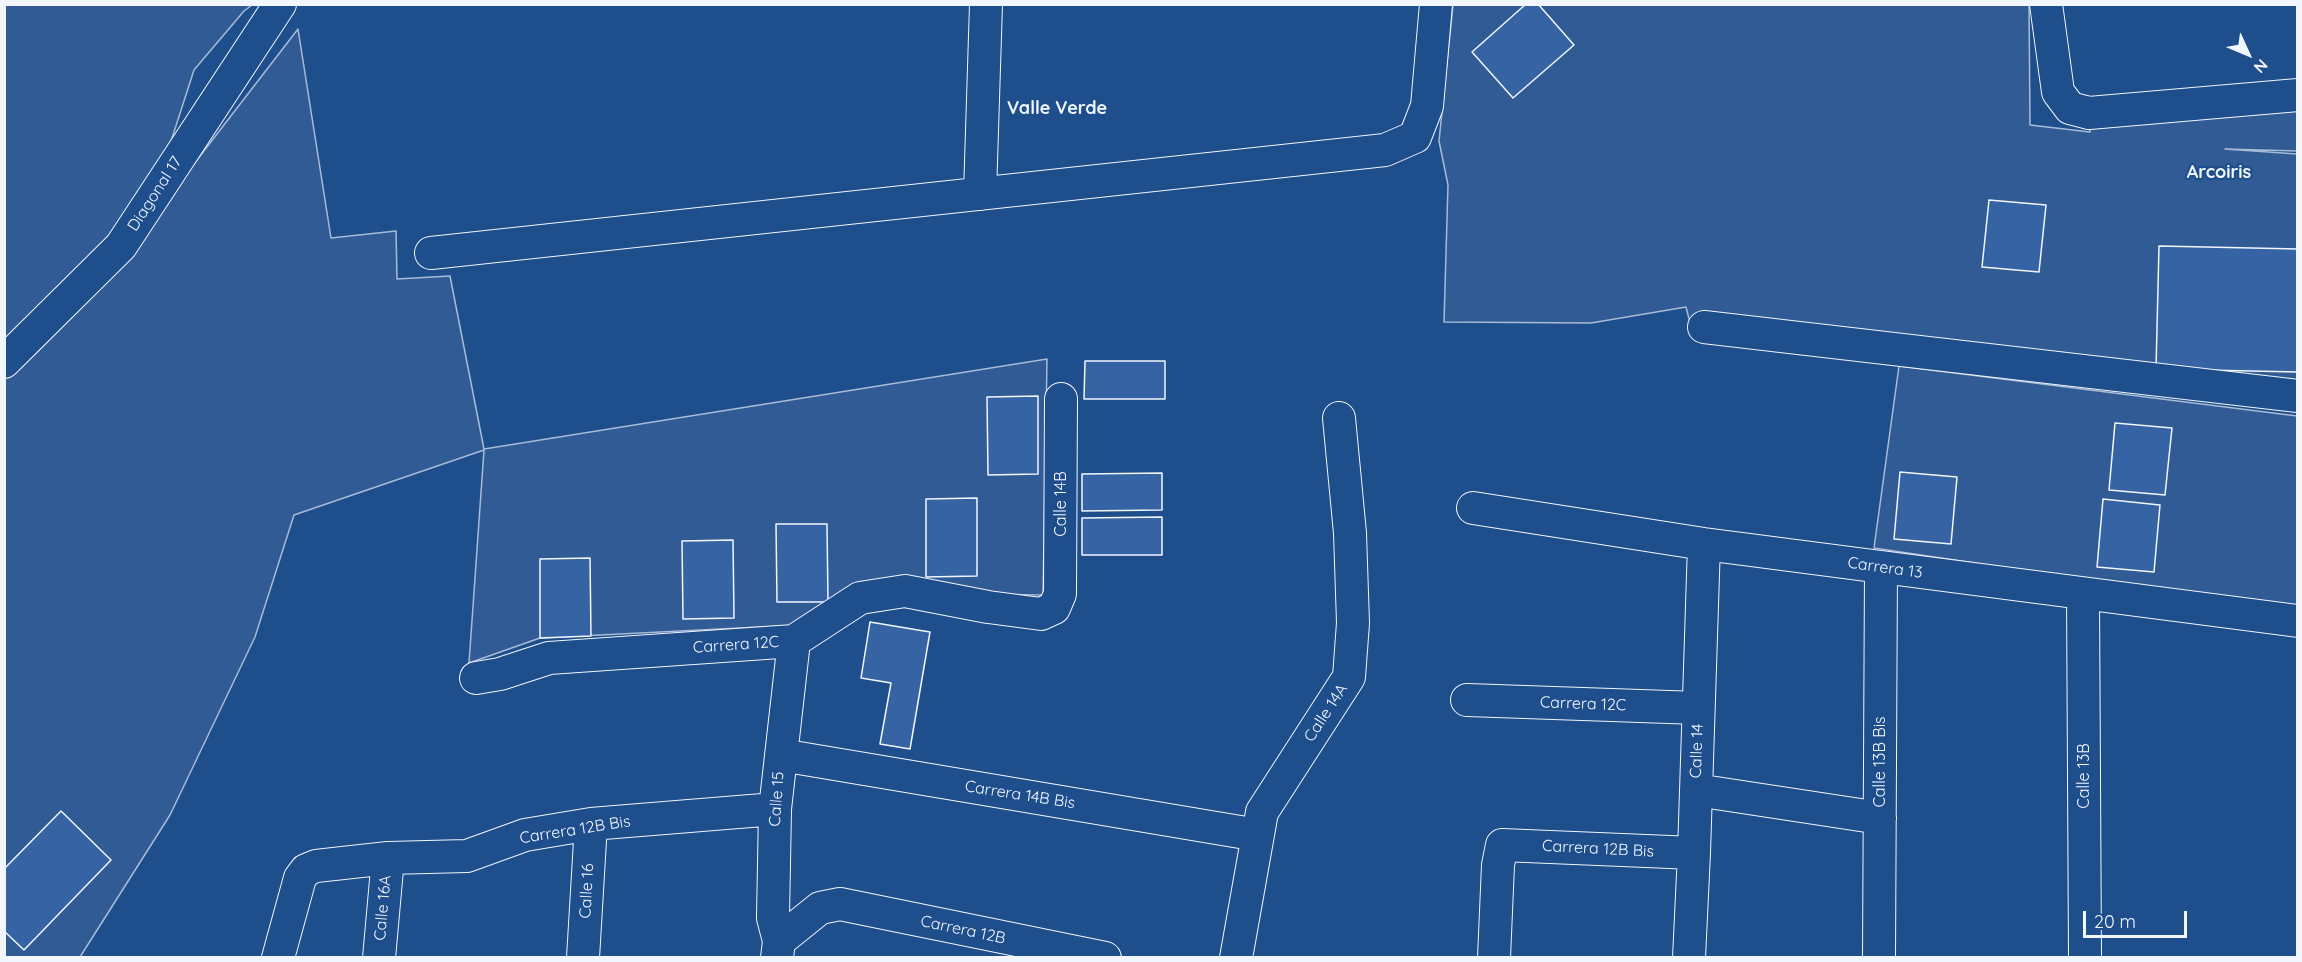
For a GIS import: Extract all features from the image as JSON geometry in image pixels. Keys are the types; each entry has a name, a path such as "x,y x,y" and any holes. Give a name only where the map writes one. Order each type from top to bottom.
{"street":[{"name":"Diagonal 17","path":"4,362 121,246 280,4"},
{"path":"980,194 986,4"},
{"path":"431,253 1385,150 1415,138 1427,106 1436,4"},
{"path":"2046,4 2058,92 2070,108 2089,113 2298,95"},
{"path":"1704,327 2298,396"},
{"name":"Calle 14B","path":"1054,608 1060,594 1061,399"},
{"name":"Calle 14A","path":"1236,957 1262,812 1349,677 1353,623 1350,544 1339,418"},
{"name":"Carrera 13","path":"1473,508 1704,544 2083,595 2298,621"},
{"name":"Calle 14","path":"1689,957 1704,544"},
{"name":"Calle 13B Bis","path":"1879,957 1881,567"},
{"name":"Carrera 12C","path":"476,678 500,674 549,658 794,641 860,598 905,591 988,607 1041,614 1054,608"},
{"name":"Calle 13B","path":"2083,595 2085,957"},
{"name":"Calle 15","path":"778,949 773,918 775,809 794,641"},
{"name":"Carrera 12C","path":"1467,700 1698,708"},
{"name":"Carrera 14B Bis","path":"781,755 1258,835"},
{"path":"1696,790 1880,818"},
{"name":"Carrera 12B Bis","path":"278,957 300,878 306,870 316,866 388,858 467,856 525,835 591,824 775,809"},
{"name":"Calle 16","path":"583,957 591,824"},
{"name":"Carrera 12B Bis","path":"1494,957 1498,866 1502,845 1694,854"},
{"name":"Calle 16A","path":"379,957 388,858"},
{"name":"Carrera 12B","path":"778,949 820,908 840,904 967,944 1105,957"}],"shaded area":[{"path":"5,5 252,5 244,11 194,70 163,166 130,220 5,350"},
{"path":"1453,5 2029,5 2030,125 2090,132 2087,104 2297,87 2297,151 2225,149 2297,154 2297,388 2156,369 1689,319 1686,307 1591,323 1444,322 1448,185 1439,141"},
{"path":"298,29 331,238 396,231 397,279 450,276 484,449 1047,359 1043,595 970,594 865,583 800,625 540,638 469,663 484,450 294,515 255,637 170,815 80,957 5,958 5,377 34,355 132,256 173,191"},
{"path":"1899,366 2297,416 2297,611 1874,548"}],"building":[{"path":"1526,4 1538,4 1574,45 1513,98 1472,52"},
{"path":"1989,200 2046,205 2039,272 1982,267"},
{"path":"2159,246 2298,249 2298,372 2156,369"},
{"path":"1085,361 1165,361 1165,399 1084,399"},
{"path":"1038,396 1038,474 988,475 987,397"},
{"path":"2115,423 2172,428 2165,495 2109,490"},
{"path":"1900,472 1957,477 1951,544 1894,539"},
{"path":"1162,473 1162,510 1082,511 1082,474"},
{"path":"977,498 977,576 926,577 926,499"},
{"path":"2103,499 2160,505 2154,572 2097,567"},
{"path":"1162,517 1162,555 1082,555 1082,518"},
{"path":"776,524 827,524 828,602 777,602"},
{"path":"733,540 734,618 683,619 682,541"},
{"path":"590,558 591,636 540,638 540,559"},
{"path":"870,622 930,632 910,749 880,744 891,683 861,678"},
{"path":"61,811 111,860 24,950 4,931 4,869"}],"district":[{"name":"Valle Verde","path":"1057,109"},
{"name":"Arcoiris","path":"2219,173"}]}
